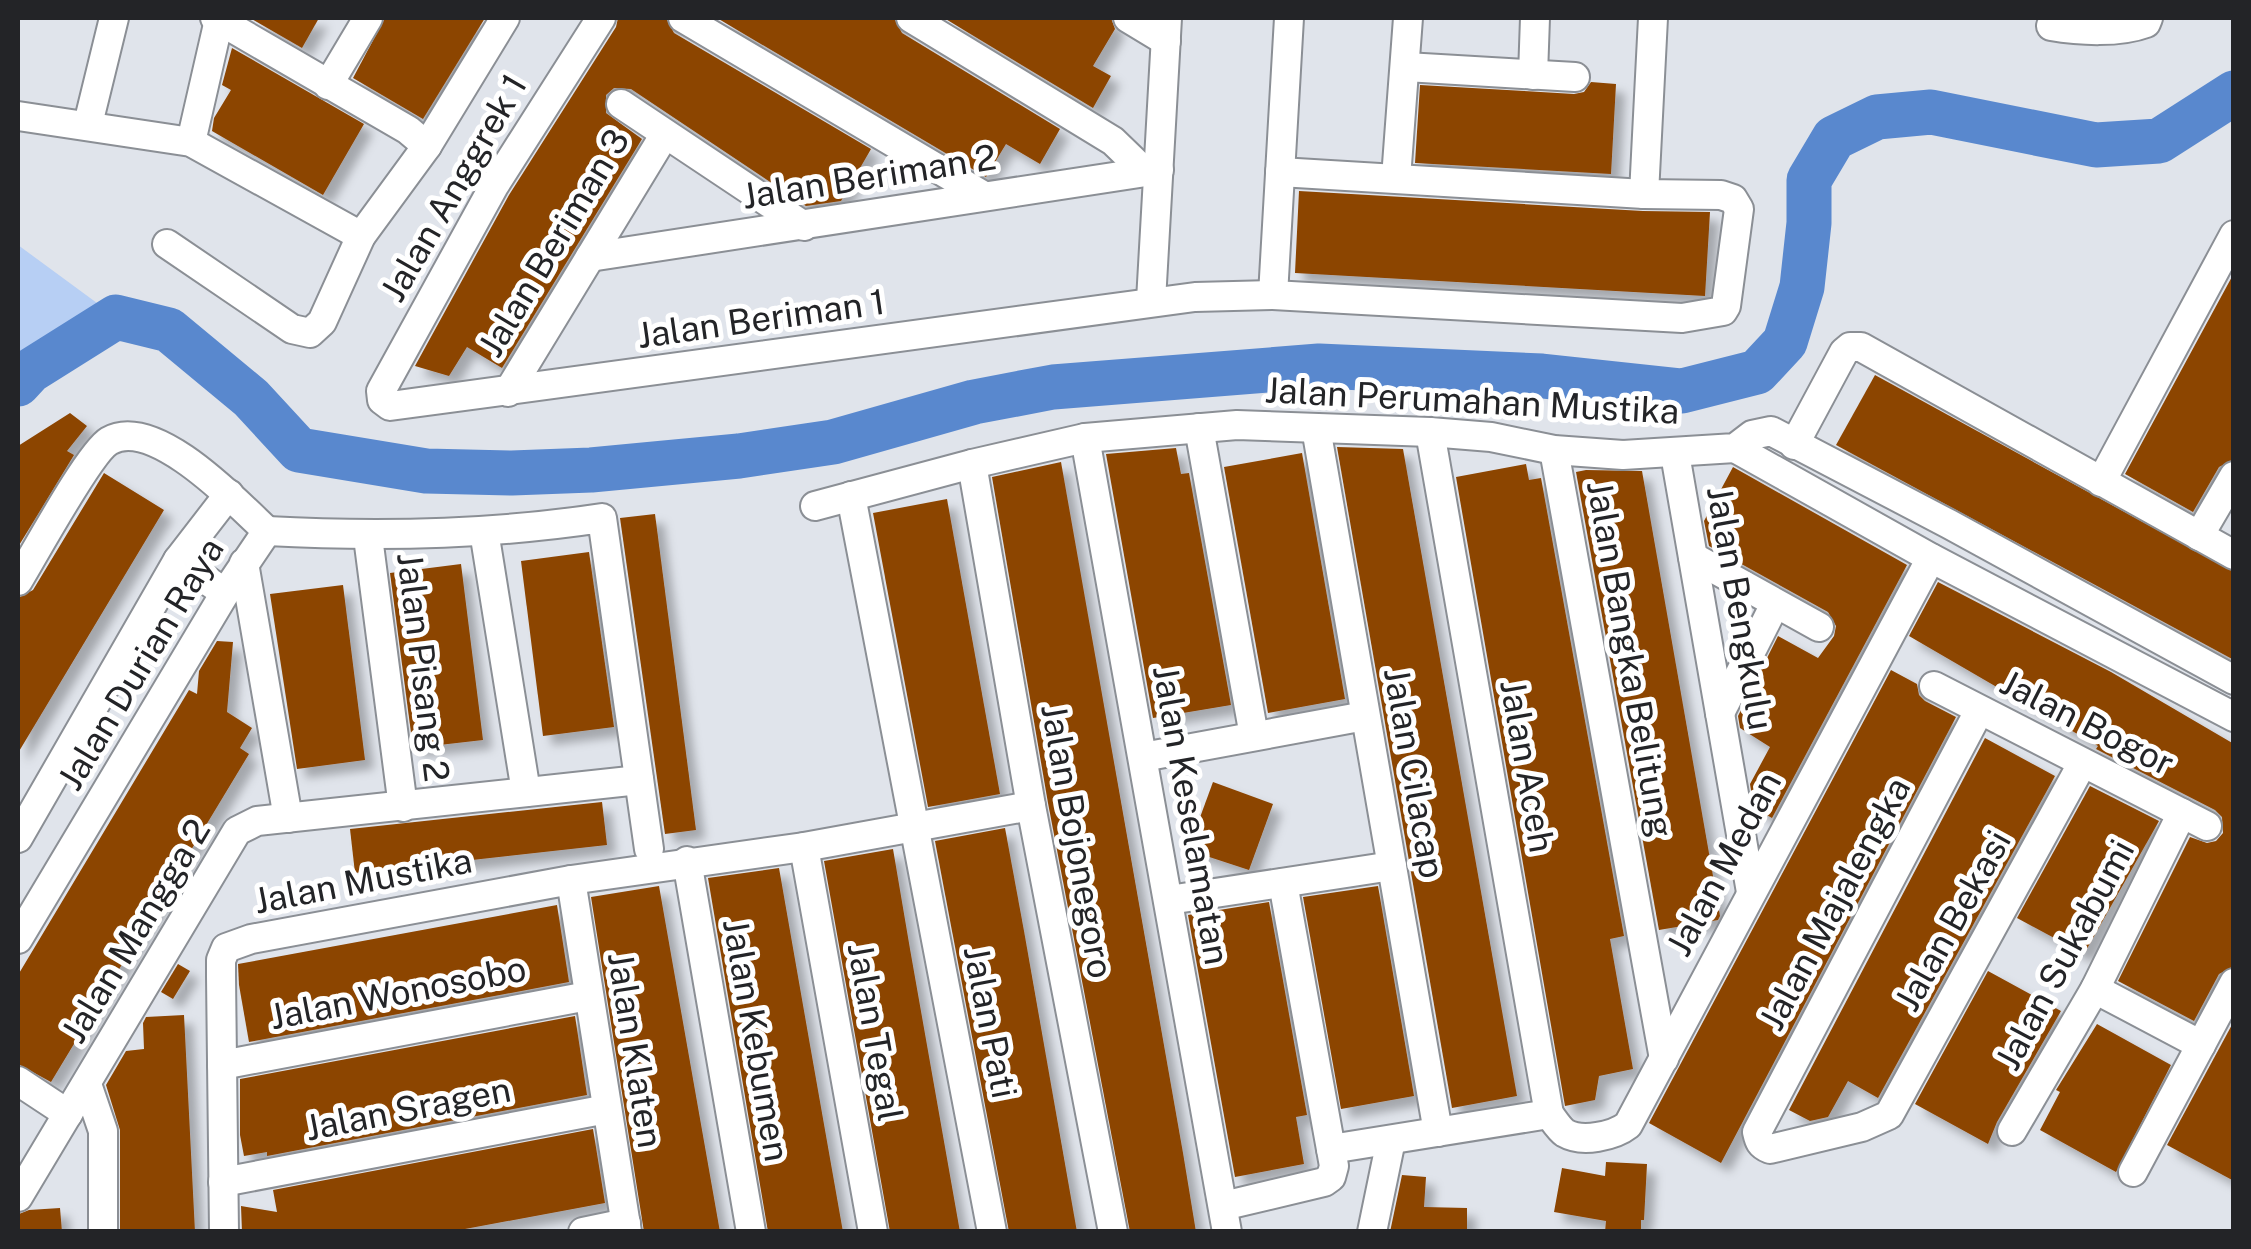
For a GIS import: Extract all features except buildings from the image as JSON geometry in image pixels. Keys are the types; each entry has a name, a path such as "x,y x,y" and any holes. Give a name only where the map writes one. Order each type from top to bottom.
{"street":[{"path":"88,124 114,18"},
{"path":"328,85 368,18"},
{"path":"167,244 292,329 310,333 322,322 361,236 418,138 505,18"},
{"name":"Jalan Anggrek 1","path":"382,400 381,391 494,186 601,18"},
{"path":"684,18 984,196"},
{"path":"911,18 1113,141 1151,170"},
{"path":"1128,18 1167,29 1151,170 1151,302"},
{"path":"1273,296 1289,18"},
{"path":"1396,178 1408,18"},
{"path":"1532,75 1535,18"},
{"path":"1280,172 1644,194 1652,18"},
{"path":"2051,26 2133,28 2146,23 2148,18"},
{"path":"192,142 216,19 418,138"},
{"path":"1406,68 1575,77"},
{"name":"Jalan Beriman 3","path":"620,104 804,226"},
{"path":"18,116 192,142 361,236"},
{"name":"Jalan Beriman 3","path":"508,392 665,134"},
{"name":"Jalan Beriman 2","path":"590,256 1151,170"},
{"name":"Jalan Beriman 1","path":"382,400 390,406 508,392 1196,297 1273,296 1682,318 1723,312 1729,296 1739,208 1733,200 1711,194 1644,194"},
{"path":"2101,482 2234,235"},
{"path":"1794,445 1844,352 1850,347 1861,347 2234,556"},
{"name":"Jalan Perumahan Mustika","path":"814,506 1085,438 1237,424 1430,432 1491,437 1554,450 1623,455 1735,448 1761,432 1772,432 2234,680"},
{"path":"1199,428 1254,736"},
{"name":"Jalan Cilacap","path":"1316,428 1438,1132"},
{"name":"Jalan Aceh","path":"1430,432 1549,1114"},
{"path":"21,569 99,449 124,435 157,442 228,494 267,531 368,537 484,531 602,518 649,849"},
{"name":"Jalan Keselamatan","path":"1085,438 1225,1218"},
{"path":"1735,448 1932,558 2234,717"},
{"name":"Jalan Bangka Belitung","path":"1554,450 1664,1059"},
{"name":"Jalan Bengkulu","path":"1675,454 1751,892"},
{"name":"Jalan Bojonegoro","path":"972,464 1031,806 1113,1232"},
{"path":"2199,536 2234,476"},
{"name":"Jalan Durian Raya","path":"18,838 178,560 228,494"},
{"path":"851,496 914,827"},
{"name":"Jalan Durian Raya","path":"18,940 225,593 267,531"},
{"path":"484,531 526,792"},
{"name":"Jalan Pisang 2","path":"368,537 403,808"},
{"path":"1693,558 1819,627"},
{"name":"Jalan Medan","path":"1549,1114 1565,1133 1591,1138 1628,1125 1932,558"},
{"path":"178,560 225,593"},
{"path":"244,564 288,818"},
{"path":"1720,713 1775,604"},
{"name":"Jalan Bogor","path":"1934,686 2207,826"},
{"name":"Jalan Majalengka","path":"1889,1115 1862,1126 1770,1148 1759,1142 1758,1132 1979,711"},
{"path":"1143,757 1365,716"},
{"name":"Jalan Bekasi","path":"1889,1115 2082,764"},
{"name":"Jalan Mangga 2","path":"18,1197 237,831 257,821 639,780"},
{"path":"571,880 804,846 1031,806"},
{"name":"Jalan Sukabumi","path":"2012,1131 2095,989 2182,813"},
{"name":"Jalan Pati","path":"914,827 992,1232"},
{"name":"Jalan Tegal","path":"804,846 874,1232"},
{"name":"Jalan Kebumen","path":"687,862 751,1232"},
{"path":"1169,900 1392,866"},
{"name":"Jalan Klaten","path":"571,880 627,1227"},
{"name":"Jalan Mustika","path":"222,1064 221,960 226,948 571,880"},
{"path":"1225,1218 1324,1182 1331,1177 1334,1166 1282,883"},
{"path":"2133,1172 2234,983"},
{"path":"2095,989 2200,1046"},
{"name":"Jalan Wonosobo","path":"222,1064 588,996"},
{"path":"222,1064 224,1232"},
{"path":"18,1081 68,1114"},
{"path":"87,1084 103,1131 103,1232"},
{"name":"Jalan Sragen","path":"224,1182 607,1109"},
{"path":"1331,1149 1549,1114"},
{"path":"1372,1232 1391,1140"},
{"path":"584,1232 627,1227"}],"shaded area":[{"path":"18,245 116,317 30,371 18,384"}],"waterway":[{"path":"18,384 30,371 116,317 169,330 251,398 299,450 426,471 512,473 739,456 833,442 974,402 1053,387 1319,366 1542,376 1682,391 1757,372 1785,342 1802,287 1809,180 1834,138 1877,117 1931,112 2096,145 2159,141 2234,93"}]}
